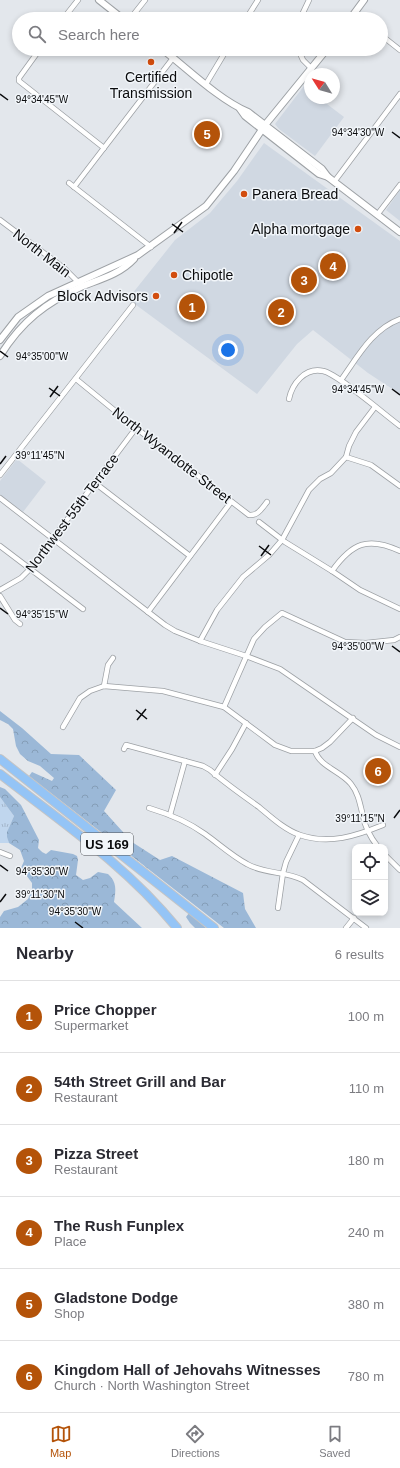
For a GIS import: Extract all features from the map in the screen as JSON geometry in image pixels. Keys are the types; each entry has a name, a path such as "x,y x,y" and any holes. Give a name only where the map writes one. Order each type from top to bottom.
{"highway":[{"name":"US 169","path":"0,759 214,928"},
{"name":"US 169","path":"0,774 126,873 161,908 177,928"}],"main road":[{"path":"99,0 114,12"},
{"path":"356,12 364,0"},
{"path":"171,56 238,108 245,116 264,127 319,174 328,177 400,232"},
{"path":"313,68 322,56"},
{"path":"0,340 18,318 48,296 77,281 109,269 138,255 206,206 234,171 264,127 304,79"},
{"path":"0,356 10,340 31,317 48,304 127,267 138,255"}],"street":[{"path":"69,12 78,0"},
{"path":"136,12 145,0"},
{"path":"250,12 258,0"},
{"path":"303,12 309,0"},
{"path":"388,41 400,50"},
{"path":"35,56 18,78 19,81 104,148"},
{"path":"74,187 171,56"},
{"path":"206,84 224,56"},
{"path":"301,56 311,68"},
{"path":"334,182 400,94"},
{"path":"69,183 151,247"},
{"path":"377,215 400,185"},
{"name":"North Main","path":"0,220 65,269 83,287"},
{"path":"0,475 76,380 133,305"},
{"path":"340,380 377,332 400,319"},
{"path":"289,399 291,390 301,377 309,372 324,371 340,380 400,426"},
{"name":"North Wyandotte Street","path":"76,380 231,502 251,516 258,514 267,502"},
{"path":"200,641 217,610 243,577 269,555 282,540 309,490 320,479 331,472 346,457 349,446 356,432 376,407"},
{"name":"Northwest 55th Terrace","path":"0,590 21,578 30,570 136,428"},
{"path":"346,457 372,465 400,486"},
{"path":"95,483 190,556"},
{"path":"0,498 148,612 175,631 280,669 376,735 400,747"},
{"path":"148,612 231,502"},
{"path":"259,522 282,540 360,590 400,609"},
{"path":"332,571 341,559 353,549 361,545 379,543 400,550"},
{"path":"0,546 83,609"},
{"path":"0,596 15,620 20,624"},
{"path":"224,707 254,639 282,613 345,642 366,643 394,640 400,637"},
{"path":"104,686 108,665 113,658"},
{"path":"63,727 80,698 90,691 104,686 163,691 224,707 281,749 296,752 314,751 322,748 330,742 353,718"},
{"path":"215,775 232,749 246,723"},
{"path":"124,749 126,744 202,766 299,835 318,839 338,840 368,832 383,825"},
{"path":"314,751 317,758 351,783 358,796 368,832 376,844"},
{"path":"170,815 185,761"},
{"path":"149,808 170,815 196,828 248,865 266,871 292,875 303,880 366,928"},
{"path":"278,908 286,862 299,835"},
{"path":"0,852 10,856"},
{"path":"388,858 400,870"},
{"path":"346,928 354,918"}],"shaded area":[{"path":"304,86 304,104 327,104 344,117 315,156 279,129 275,124"},
{"path":"264,143 400,241 400,394 368,373 313,330 297,344 257,394 128,299 175,240 210,213 237,181"},
{"path":"400,190 400,221 386,210"},
{"path":"17,459 46,482 23,512 0,495 0,481"}],"green space":[{"path":"0,711 51,754 79,755 116,790 104,811 132,842 160,860 172,856 243,893 245,909 256,928 224,928 29,776 32,772 52,781 54,778 40,766 28,761 20,754 16,746 13,729 8,724 0,720"},
{"path":"0,787 5,789 21,805 39,840 38,848 42,852 46,854 51,850 77,856 78,860 76,875 83,880 90,878 98,872 108,874 113,880 115,886 114,902 142,928 0,928 0,917 4,911 18,907 28,899 32,890 32,883 21,868 24,861 20,850 9,843 7,837 7,832 14,816 0,797"},
{"path":"0,797 14,816 8,832 9,843 0,843"},
{"path":"189,913 206,928 195,928 186,917"}],"place":[{"name":"Certified Transmission","path":"151,62"},
{"name":"Gladstone Dodge","path":"207,134"},
{"name":"Panera Bread","path":"244,194"},
{"name":"Alpha mortgage","path":"358,229"},
{"name":"The Rush Funplex","path":"333,266"},
{"name":"Chipotle","path":"174,275"},
{"name":"Pizza Street","path":"304,280"},
{"name":"Block Advisors","path":"156,296"},
{"name":"Price Chopper","path":"192,307"},
{"name":"54th Street Grill and Bar","path":"281,312"},
{"name":"Kingdom Hall of Jehovahs Witnesses","path":"378,771"}]}
